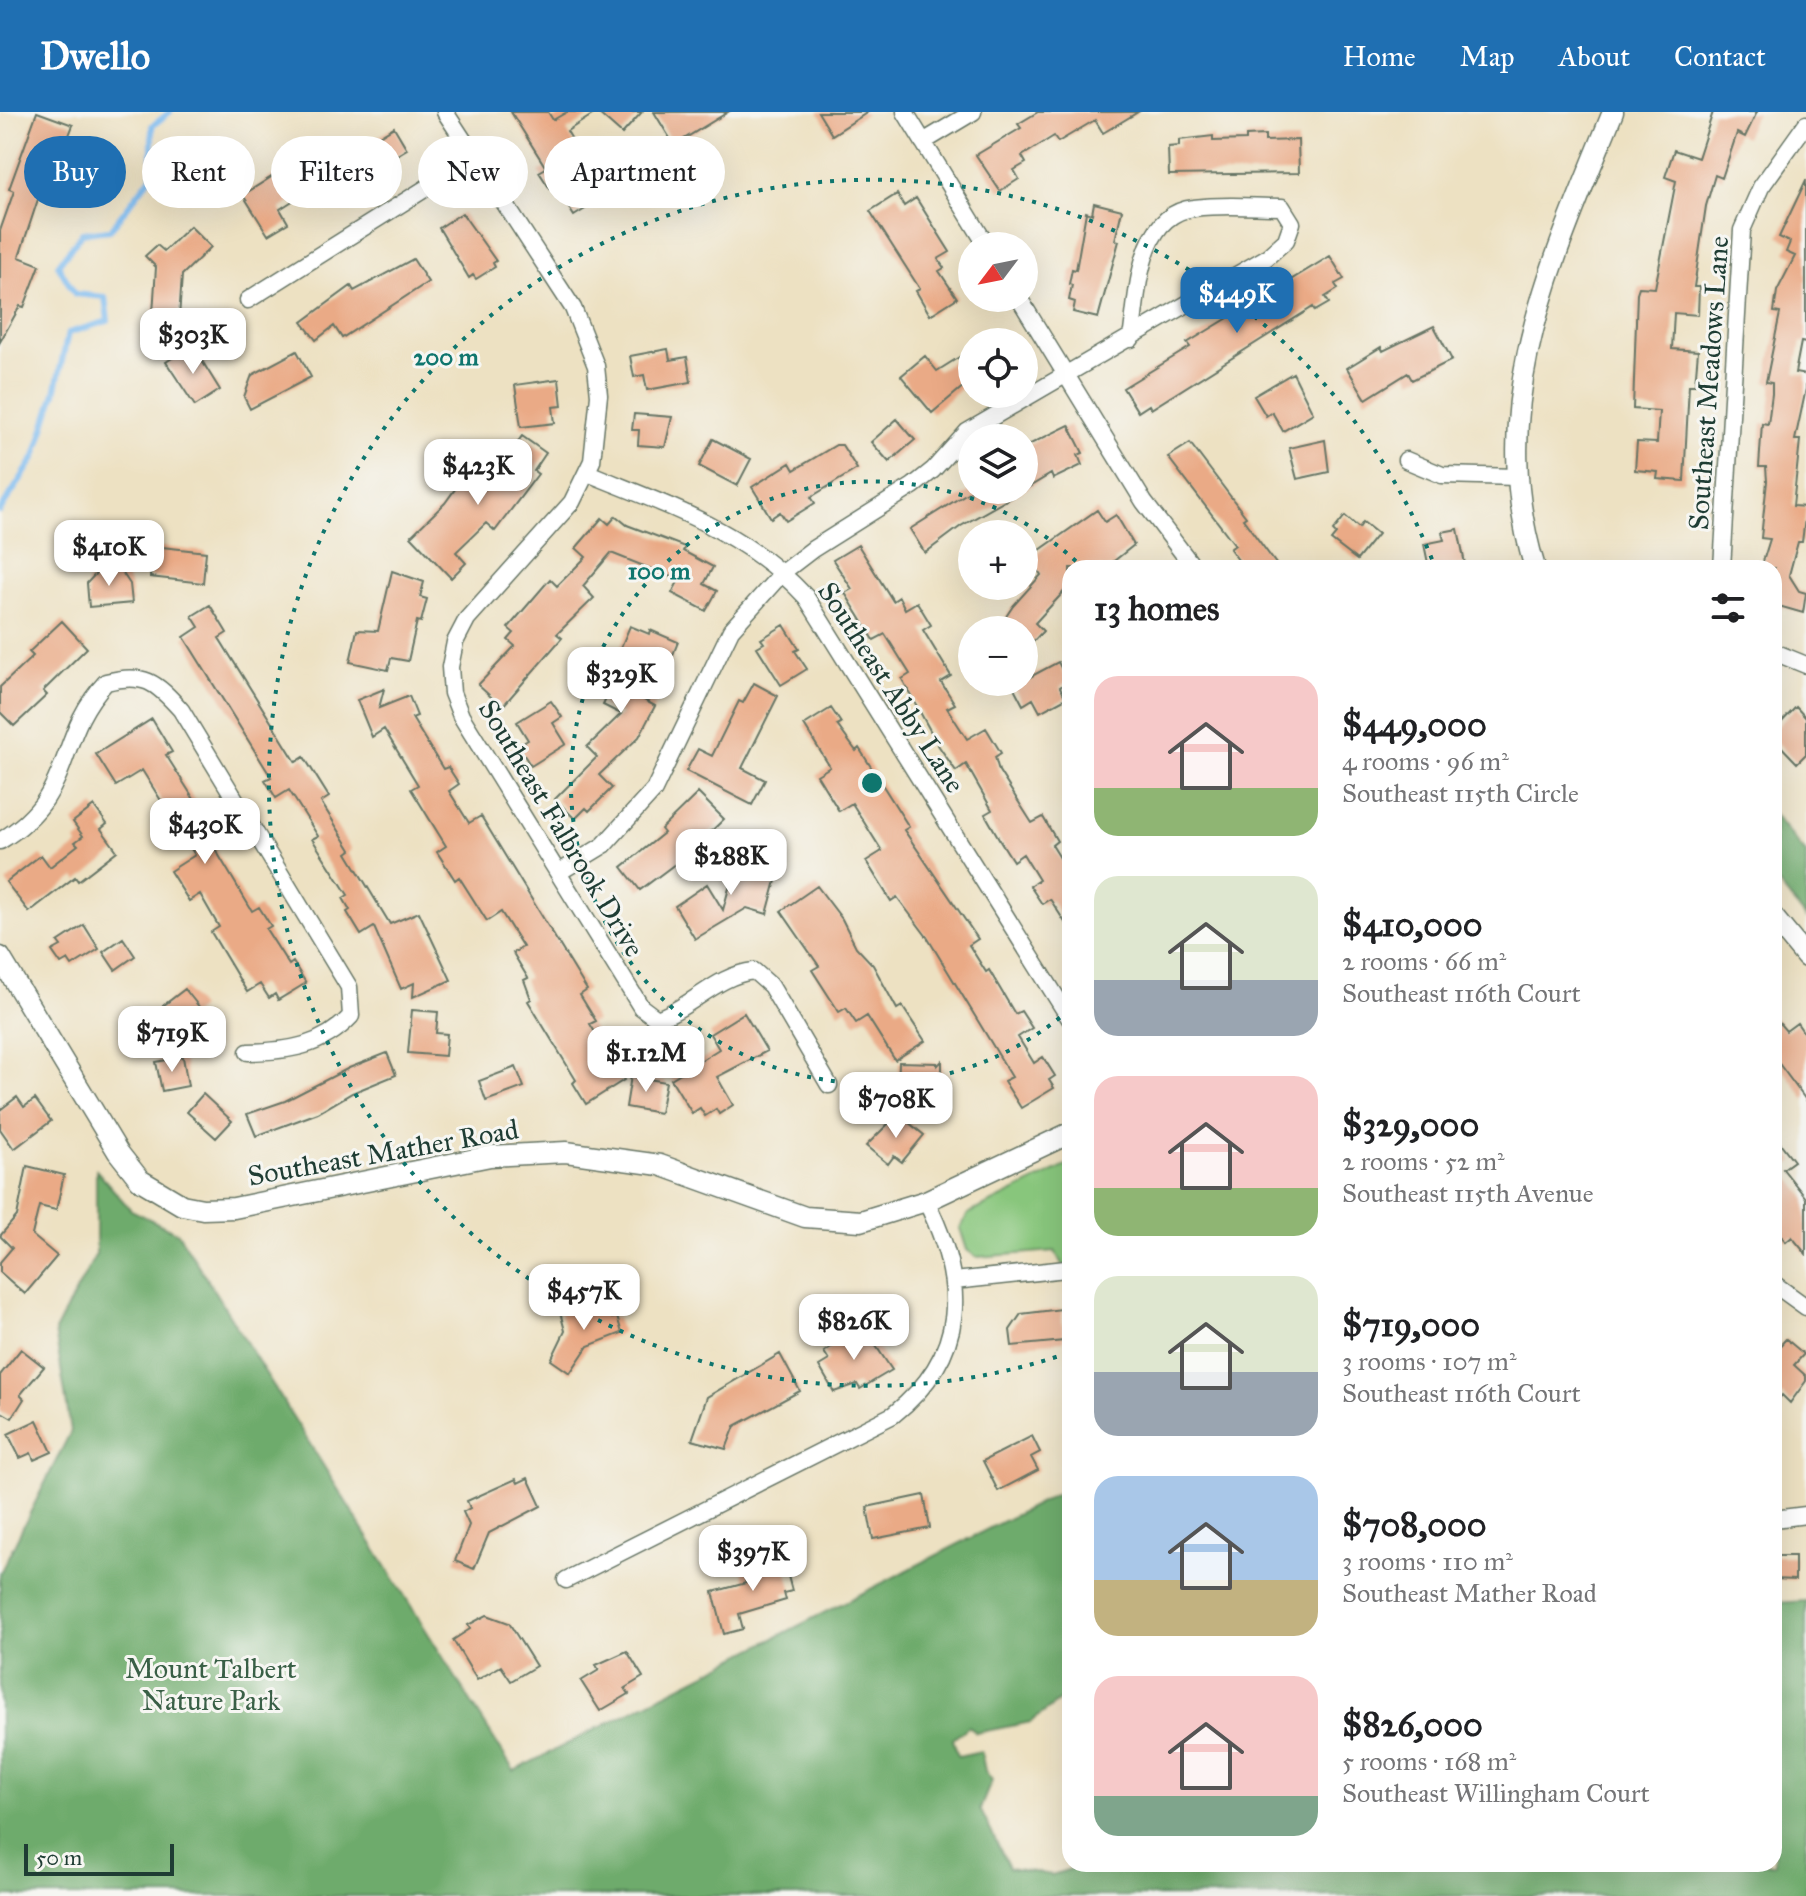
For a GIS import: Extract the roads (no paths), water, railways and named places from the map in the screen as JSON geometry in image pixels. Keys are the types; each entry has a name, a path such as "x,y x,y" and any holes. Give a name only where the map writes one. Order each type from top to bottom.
{"street":[{"name":"Southeast Falbrook Drive","path":"445,112 460,136"},
{"path":"905,112 978,232"},
{"path":"923,142 973,112"},
{"path":"1533,560 1517,477 1520,385 1531,328 1558,248 1613,112"},
{"name":"Southeast Meadows Lane","path":"1722,560 1742,230 1761,187 1806,124"},
{"path":"248,300 418,193"},
{"path":"558,873 604,845 654,790 731,630 783,572 813,549 913,486 933,470 967,432 1131,339 1266,258 1286,240 1292,223 1282,207 1191,208 1165,220 1147,248 1131,339"},
{"name":"Southeast Falbrook Drive","path":"507,208 573,308 596,366 599,395 588,473 560,520 467,619 455,642 450,667 452,693 461,716 641,1007 657,1019 738,973 754,971 771,986 829,1085"},
{"path":"1028,312 1144,502 1188,560"},
{"path":"1406,460 1442,475 1517,477"},
{"name":"Southeast Abby Lane","path":"588,473 713,524 746,543 783,572 831,631 1062,1006"},
{"path":"1782,655 1806,665"},
{"path":"0,841 39,813 52,794 79,722 106,682 130,676 159,686 181,710 349,987 351,1016 336,1032 317,1043 283,1051 248,1052"},
{"path":"1782,928 1806,957"},
{"name":"Southeast Mather Road","path":"0,957 118,1152 152,1189 182,1205 203,1209 234,1208 418,1169 535,1152 594,1154 660,1165 825,1221 880,1218 926,1201 1062,1137"},
{"path":"566,1580 893,1415 919,1394 940,1362 953,1327 954,1281 950,1256 926,1201"},
{"path":"954,1281 1062,1269"},
{"path":"1782,1290 1806,1307"},
{"path":"1782,1518 1806,1515"}],"waterway":[{"path":"0,511 35,457 55,393 68,333 108,321 105,297 75,294 58,265 82,233 110,230 152,175 152,126 170,112"}],"park label":[{"name":"Mount Talbert Nature Park","path":"211,1684"}]}
